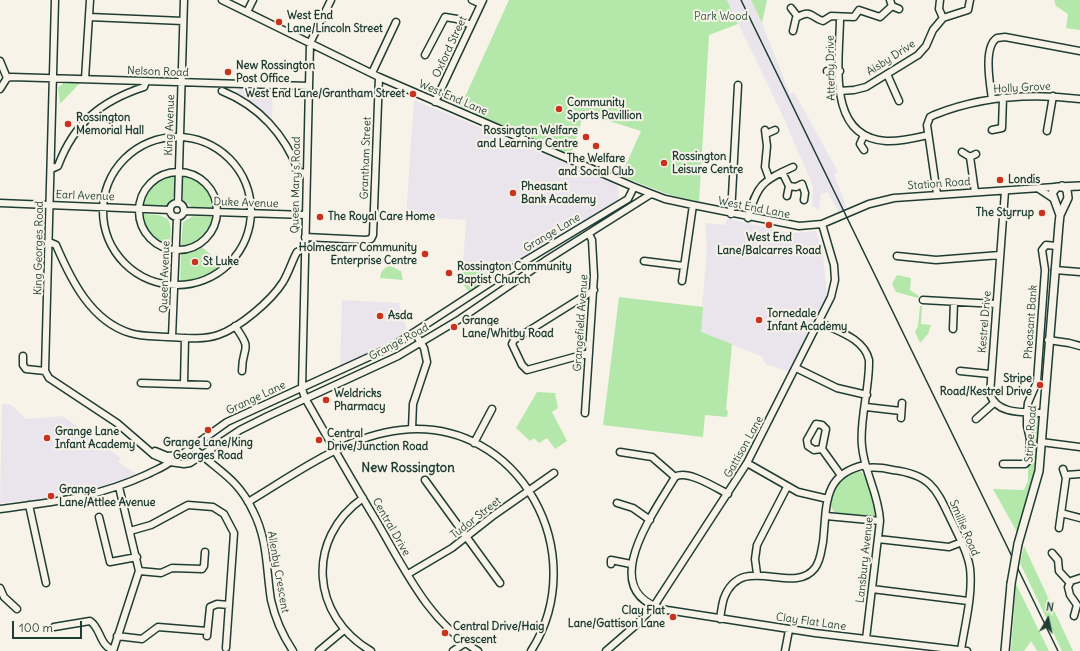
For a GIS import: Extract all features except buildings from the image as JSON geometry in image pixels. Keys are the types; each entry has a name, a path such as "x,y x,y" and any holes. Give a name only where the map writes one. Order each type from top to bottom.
{"main road":[{"path":"1080,186 1058,187 1052,193 1054,200 1061,202 1080,190"},
{"path":"1058,187 1067,190 1067,199"},
{"name":"Stripe Road","path":"1005,651 1011,584 1018,544 1039,470 1048,340 1060,215 1067,199"},
{"name":"Stripe Road","path":"1054,200 1060,215"}],"street":[{"name":"King Georges Road","path":"45,371 55,0"},
{"path":"85,79 90,0"},
{"name":"King Avenue","path":"178,203 184,0"},
{"name":"West End Lane","path":"222,0 379,77 434,102 651,194 693,206 748,218 799,226 822,224 845,215"},
{"path":"247,12 253,0"},
{"path":"310,42 331,0"},
{"path":"472,0 482,2"},
{"path":"940,0 939,9 943,18 968,10 970,0"},
{"name":"Oxford Street","path":"434,102 482,2"},
{"path":"798,17 810,13 823,21 831,16 854,17 860,10 880,17 891,3 900,9"},
{"path":"791,8 798,17"},
{"path":"89,17 183,21"},
{"path":"425,55 445,17 457,19 471,25"},
{"path":"793,31 798,17"},
{"name":"Atterby Drive","path":"840,17 839,91 840,102 846,117 864,135 886,141 928,135"},
{"name":"Aisby Drive","path":"839,91 861,89 922,52 933,30 943,18"},
{"path":"372,73 396,22"},
{"path":"992,99 989,76 990,57 992,43 997,38 1005,37 1080,51"},
{"name":"Queen Mary's Road","path":"305,398 302,389 310,42"},
{"path":"0,61 7,78 0,89"},
{"path":"827,71 840,71"},
{"path":"887,74 896,98"},
{"name":"Grantham Street","path":"305,238 371,240 373,235 379,77"},
{"name":"Nelson Road","path":"7,78 54,78 309,86"},
{"path":"51,169 58,166 66,146 74,134 91,116 116,97 144,87 146,81"},
{"path":"731,214 738,85"},
{"path":"222,91 246,102 267,120 284,142 299,172 307,173"},
{"path":"1047,132 1053,96"},
{"name":"Holly Grove","path":"928,135 927,125 930,117 942,111 992,99 1002,97 1053,96 1080,99"},
{"path":"992,130 1002,129 1002,97"},
{"path":"769,178 765,167 768,146 766,132 775,130"},
{"path":"864,135 860,144 864,150"},
{"path":"928,135 937,194"},
{"path":"167,136 179,136 198,138 227,157 236,168 244,182 252,213 250,224 242,246 223,269 206,279 174,287 144,278 126,266 112,244 104,206 112,178 127,155 147,141 167,136"},
{"path":"962,152 973,155 975,192"},
{"path":"748,218 754,198 759,189 769,178 793,167"},
{"path":"178,172 192,174 203,181 214,196 217,212 215,224 205,239 190,247 176,249 164,247 149,237 140,220 139,208 142,196 150,183 163,174 178,172"},
{"path":"782,172 789,186 787,196"},
{"path":"789,186 796,187 802,184 806,193 804,200"},
{"name":"Grange Lane","path":"174,456 181,455 227,422 302,389 393,346 505,273 628,199 634,187"},
{"name":"Station Road","path":"845,215 869,204 894,198 1058,187"},
{"path":"1039,189 1054,200"},
{"name":"Kestrel Drive","path":"994,403 990,394 990,374 1005,191"},
{"name":"Grange Road","path":"158,455 170,462 190,463 240,430 422,343 512,283 651,194"},
{"name":"Earl Avenue","path":"0,203 104,206 170,210"},
{"path":"178,203 182,205 184,210 183,215 177,218 173,216 170,210 173,204 178,203"},
{"path":"682,281 693,206"},
{"name":"Duke Avenue","path":"184,210 306,215"},
{"name":"Queen Avenue","path":"172,337 177,218"},
{"path":"586,224 590,233"},
{"name":"Gattison Lane","path":"606,651 636,625 654,606 747,464 796,368 831,297 835,280 834,265 822,224"},
{"name":"Grangefield Avenue","path":"585,413 594,290 594,261 590,233"},
{"path":"49,242 56,245 76,287 103,317 131,334 185,338 217,335 235,326 275,292 287,274 297,252 305,248"},
{"name":"Pheasant Bank","path":"1027,412 1028,403 1037,382 1045,270 1042,250 1046,245 1057,246"},
{"path":"897,256 936,260 1000,255"},
{"path":"644,261 684,266"},
{"path":"1055,270 1080,272"},
{"path":"505,273 512,283"},
{"path":"589,353 531,370 524,368 512,347 514,340 594,290"},
{"path":"923,300 996,304"},
{"path":"953,329 954,302"},
{"name":"Lansbury Avenue","path":"819,322 856,340 865,349 869,360 866,407 862,438 866,466 878,505 880,521 866,639"},
{"path":"235,326 246,340 247,345 242,370"},
{"path":"412,429 413,404 427,362 422,343 415,333"},
{"path":"184,384 185,338"},
{"path":"1048,340 1080,346"},
{"path":"23,356 23,365 26,369 45,371 49,378 117,423 144,446 158,455 174,456"},
{"name":"Grange Lane","path":"352,366 360,370 371,365 379,364"},
{"path":"348,378 352,366"},
{"path":"796,368 837,388 867,395"},
{"path":"960,371 990,374"},
{"path":"140,383 207,385"},
{"name":"Central Drive","path":"305,398 408,574 434,614 465,643 478,651"},
{"path":"901,418 902,403"},
{"path":"976,419 994,403 1004,409 1043,414"},
{"path":"866,407 902,411"},
{"path":"474,443 492,409"},
{"path":"1003,464 1025,464 1029,460 1030,439 1027,426 1027,412"},
{"path":"248,502 335,451 382,434 412,429 439,431 474,443 502,461 529,490 545,521 551,539 554,565 554,585 549,611 542,630 531,651"},
{"path":"1041,442 1080,447"},
{"name":"Allenby Crescent","path":"192,447 227,475 248,502 264,536 274,611 283,634 293,651"},
{"path":"822,449 840,474"},
{"path":"620,452 652,457 675,477"},
{"path":"158,455 158,469"},
{"path":"0,509 86,497 119,486 158,469 170,462 174,456"},
{"path":"747,464 788,487 804,494 828,499"},
{"path":"720,619 724,598 732,586 744,577 757,574 794,578 810,572 821,556 828,499 833,483 840,474 866,466"},
{"name":"Smillie Road","path":"866,466 912,472 929,482 936,490 962,542 970,567 964,651"},
{"path":"1059,528 1065,472 1080,474"},
{"name":"Tudor Street","path":"408,574 440,556 554,473"},
{"path":"654,606 649,604 633,589 631,582 631,564 639,542 650,520 675,477 680,475 696,478 728,494"},
{"path":"425,480 500,583"},
{"path":"60,633 57,627 90,621 94,625 104,644 113,650 139,571 137,557 119,486"},
{"path":"757,574 755,559 757,545 788,487"},
{"path":"363,498 348,509 338,522 329,540 323,563 323,586 325,596 331,610 344,630 355,641 371,651"},
{"path":"616,503 629,506 650,520"},
{"path":"29,505 46,583"},
{"path":"130,531 151,525 188,505 206,505 219,510 229,521 234,533 226,648"},
{"path":"1061,513 1080,518"},
{"path":"826,516 880,521"},
{"path":"99,517 110,562 137,557"},
{"path":"878,539 949,547 962,542"},
{"path":"139,571 161,573 172,568 200,570 204,568 205,552"},
{"path":"1052,553 1058,559 1059,571 1070,583"},
{"path":"1058,559 1065,556"},
{"path":"611,564 611,560 631,564"},
{"path":"1074,616 1079,607 1068,591 1070,583 1080,578"},
{"path":"0,588 4,597 15,607 7,611"},
{"path":"872,589 968,601"},
{"path":"117,636 142,639 158,627 207,633 210,607 217,604 229,605"},
{"name":"Clay Flat Lane","path":"654,606 667,610 789,630 866,639 915,648 964,651"},
{"path":"319,651 344,630"},
{"path":"785,651 789,630"},
{"path":"453,651 465,643"}],"shaded area":[{"path":"727,0 751,0 762,23 790,94 794,92 838,172 834,174 847,209 839,213 828,192 821,194 819,210 812,206 813,186 780,110"},
{"path":"239,88 273,89 272,120 258,107 237,92"},
{"name":"Pheasant Bank Academy","path":"414,100 618,185 619,200 492,277 463,264 466,220 406,216"},
{"path":"727,218 785,232 796,233 816,231 823,253 827,297 789,372 766,364 761,356 700,332 707,248 705,223 725,225"},
{"path":"342,300 399,303 408,332 340,367"},
{"name":"Grange Lane Infant Academy","path":"2,404 10,404 26,419 63,416 121,458 118,462 136,474 69,496 66,492 54,498 0,503"}],"green space":[{"name":"Park Wood","path":"509,0 727,0 738,24 709,35 699,202 667,194 621,176 641,131 584,113 571,155 460,108"},
{"path":"751,0 767,0 762,23"},
{"path":"1054,0 1080,0 1080,30 1066,28 1068,14 1056,6"},
{"path":"64,82 81,82 60,104 58,88"},
{"path":"181,174 188,175 199,181 210,196 213,209 193,208 183,200"},
{"path":"175,175 175,193 170,204 160,207 142,206 146,194 153,184 163,178"},
{"path":"144,214 159,215 168,219 171,228 170,245 159,242 147,231"},
{"path":"193,216 213,217 211,223 202,236 187,245 181,246 183,222"},
{"path":"200,246 223,264 212,273 180,283 181,252 189,251"},
{"path":"463,264 492,277 472,291 468,291 461,281"},
{"path":"390,266 401,271 403,280 380,278 383,270"},
{"path":"897,275 911,278 910,290 919,296 918,298 896,292 892,284"},
{"path":"619,297 703,307 701,332 732,344 726,410 728,411 727,417 705,415 703,437 603,425"},
{"path":"920,306 922,306 921,324 931,325 928,334 920,343 915,332 918,326"},
{"path":"537,392 555,393 558,408 552,412 567,441 555,449 547,438 539,443 534,438 530,441 516,428"},
{"path":"1030,416 1037,416 1039,420 1036,469 1018,534 993,489 1024,490 1028,481 1028,465 1034,448 1034,438 1030,419"},
{"path":"858,470 866,477 872,490 876,511 875,516 872,517 842,515 834,512 831,507 833,494 838,484 846,476"},
{"path":"1024,546 1073,651 1062,651 1020,563"},
{"path":"1016,584 1049,651 1037,651 1031,641 1024,651 1011,651"}],"railway":[{"path":"741,0 1058,651"}],"place":[{"name":"West End Lane/Lincoln Street","path":"279,22"},
{"name":"New Rossington Post Office","path":"228,72"},
{"name":"West End Lane/Grantham Street","path":"413,94"},
{"name":"Community Sports Pavillion","path":"559,109"},
{"name":"Rossington Memorial Hall","path":"68,124"},
{"name":"Rossington Welfare and Learning Centre","path":"586,137"},
{"name":"The Welfare and Social Club","path":"596,146"},
{"name":"Rossington Leisure Centre","path":"664,163"},
{"name":"Londis","path":"1000,180"},
{"name":"Pheasant Bank Academy","path":"513,193"},
{"name":"The Styrrup","path":"1042,213"},
{"name":"The Royal Care Home","path":"320,217"},
{"name":"West End Lane/Balcarres Road","path":"769,225"},
{"name":"Holmescarr Community Enterprise Centre","path":"425,254"},
{"name":"St Luke","path":"195,262"},
{"name":"Rossington Community Baptist Church","path":"449,273"},
{"name":"Asda","path":"380,316"},
{"name":"Tornedale Infant Academy","path":"759,320"},
{"name":"Grange Lane/Whitby Road","path":"454,327"},
{"name":"Stripe Road/Kestrel Drive","path":"1040,385"},
{"name":"Weldricks Pharmacy","path":"326,400"},
{"name":"Grange Lane/King Georges Road","path":"208,430"},
{"name":"Grange Lane Infant Academy","path":"47,438"},
{"name":"Central Drive/Junction Road","path":"319,440"},
{"name":"Grange Lane/Attlee Avenue","path":"51,496"},
{"name":"Clay Flat Lane/Gattison Lane","path":"673,617"},
{"name":"Central Drive/Haig Crescent","path":"445,633"}],"district":[{"name":"New Rossington","path":"408,468"}]}
